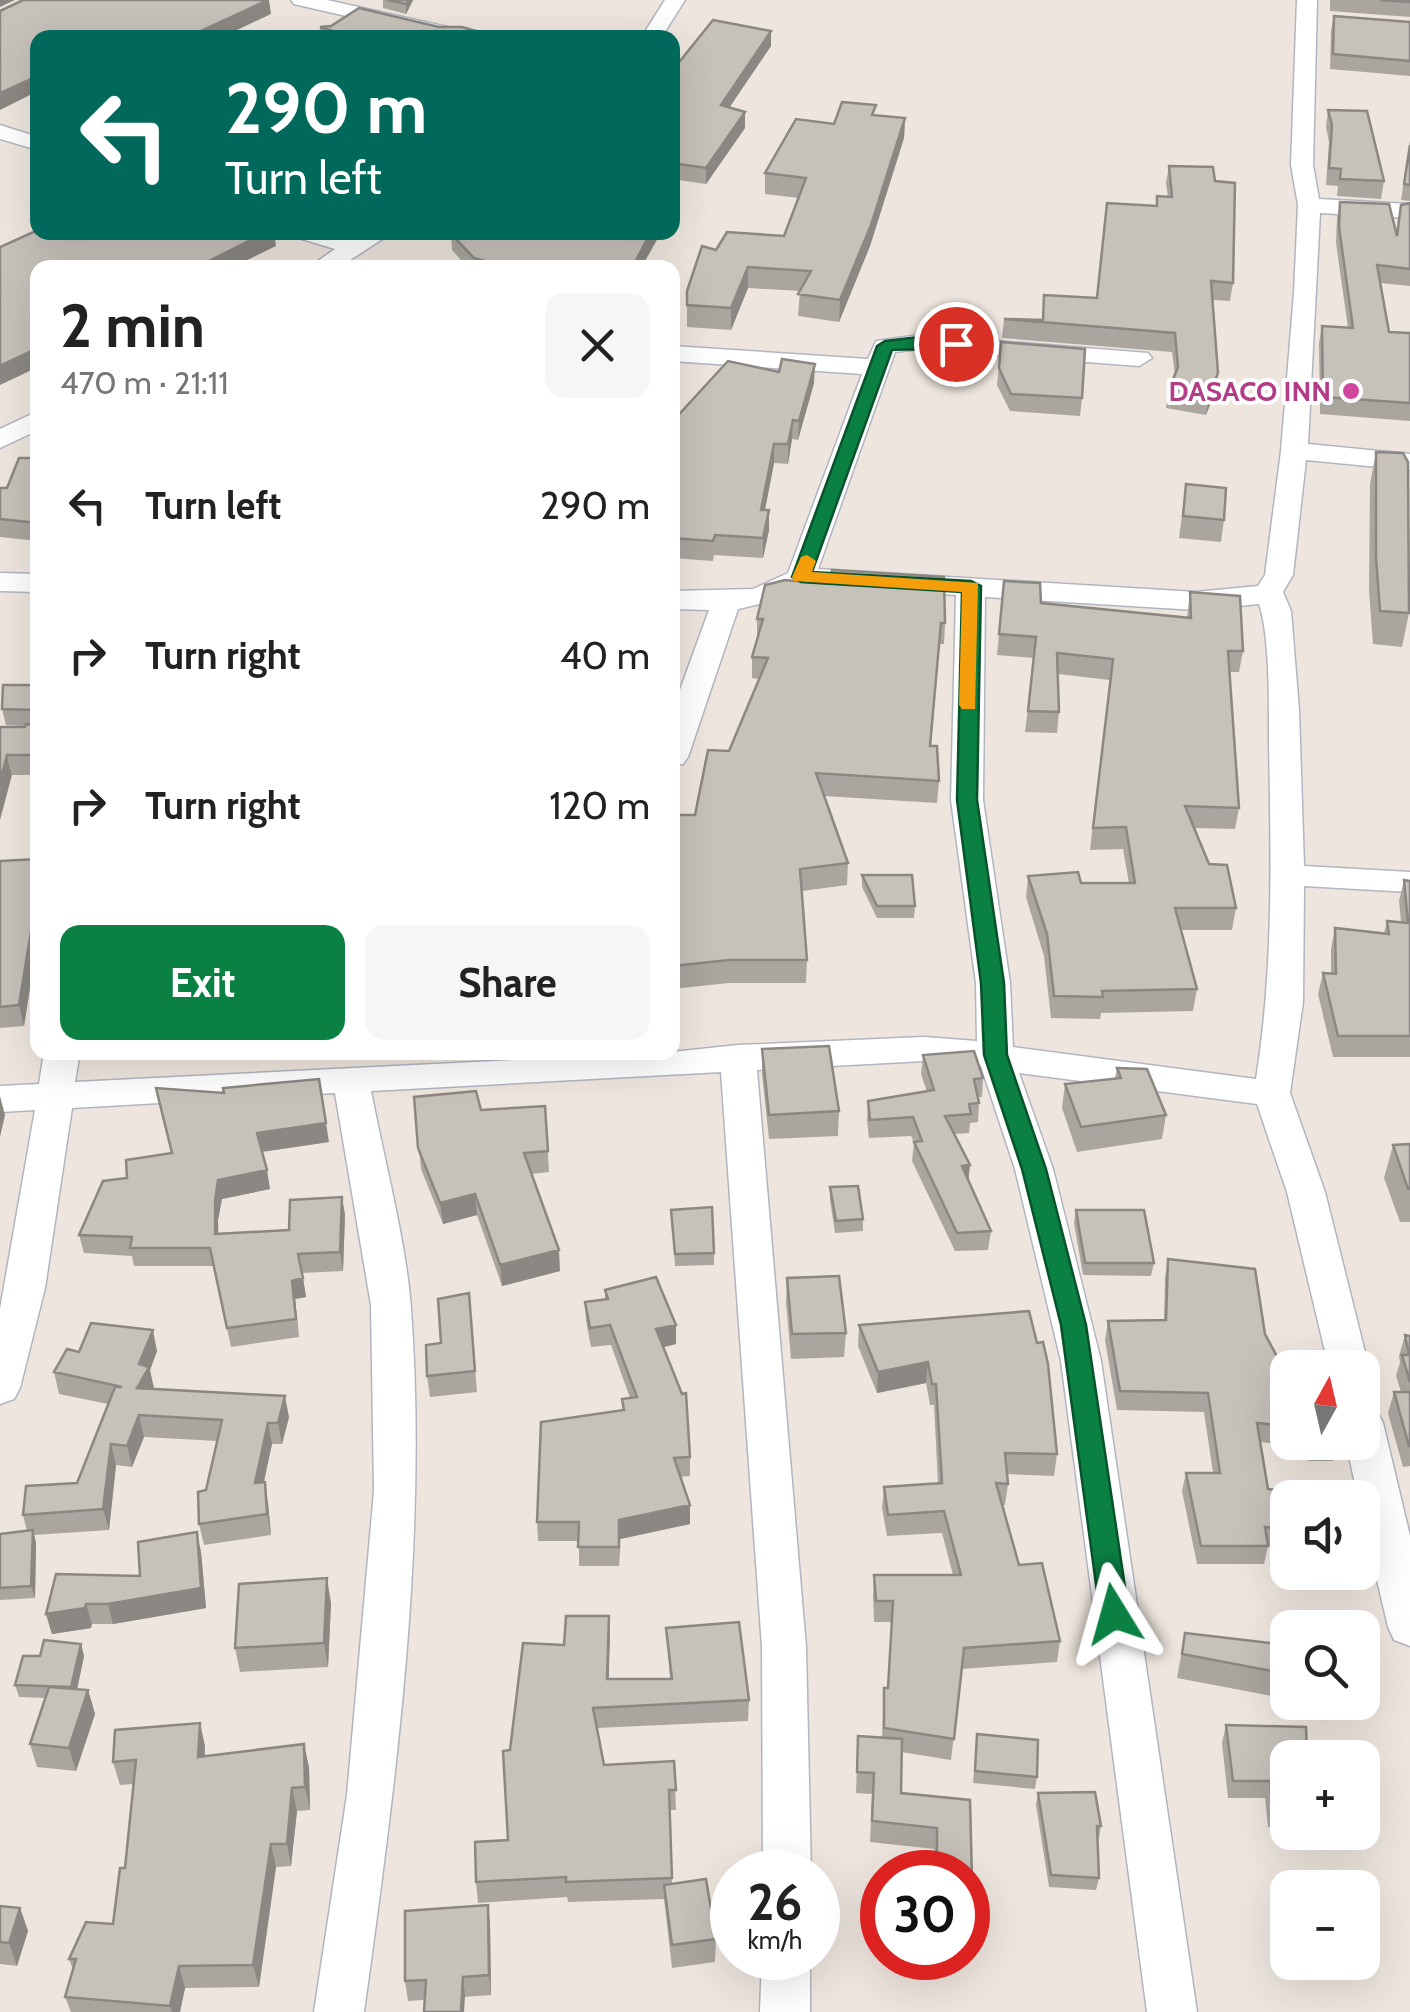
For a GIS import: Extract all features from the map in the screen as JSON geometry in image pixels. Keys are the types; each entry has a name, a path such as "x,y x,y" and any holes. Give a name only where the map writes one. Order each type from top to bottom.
{"street":[{"path":"301,0 362,6 443,30"},
{"path":"656,30 675,0"},
{"path":"328,30 362,6"},
{"path":"801,577 1196,601 1245,598 1269,592 1279,574 1294,452 1309,204 1302,165 1312,13"},
{"path":"0,132 30,141"},
{"path":"1309,204 1410,211"},
{"path":"329,240 356,248"},
{"path":"334,260 369,240"},
{"path":"680,600 726,602 762,597 801,577 885,346 919,342 1139,358"},
{"path":"680,354 878,366"},
{"path":"0,440 30,423"},
{"path":"1294,452 1410,462"},
{"path":"0,582 30,583"},
{"path":"971,586 967,800 992,983 995,1055 1034,1169 1081,1361 1172,2012"},
{"path":"1269,592 1276,612 1284,710 1288,874 1286,1002 1272,1093 1306,1192 1345,1350"},
{"path":"680,734 726,602"},
{"path":"1288,874 1410,882"},
{"path":"0,1099 924,1049 1272,1093"},
{"path":"738,1057 784,1646 787,1850"},
{"path":"0,1388 25,1288 61,1060"},
{"path":"339,2012 370,1795 395,1491 391,1305 351,1079"},
{"path":"1371,1460 1410,1627"},
{"path":"786,1980 786,2012"}],"building":[{"path":"23,0 268,0 203,30 30,30 30,80 0,93 0,11"},
{"path":"359,8 439,27 473,30 320,27 331,26"},
{"path":"1334,16 1410,22 1410,61 1333,54"},
{"path":"713,20 771,31 721,105 745,112 706,168 680,164 680,61"},
{"path":"842,102 876,105 872,115 905,118 871,225 840,300 798,294 811,271 748,267 731,308 687,305 687,291 702,246 716,250 727,232 784,236 806,178 765,173 796,119 834,124"},
{"path":"1328,110 1367,111 1384,181 1340,179 1341,169 1329,168 1332,125"},
{"path":"1410,145 1410,185 1404,184"},
{"path":"1169,166 1213,167 1215,181 1235,183 1233,283 1211,281 1218,373 1209,396 1169,389 1178,367 1175,333 1004,319 1043,320 1044,295 1097,298 1107,203 1157,206 1157,196 1172,197"},
{"path":"1340,202 1389,204 1397,236 1401,205 1410,203 1410,269 1377,265 1389,332 1410,333 1410,403 1323,397 1322,326 1353,328 1339,227"},
{"path":"30,234 30,240 251,240 211,260 30,260 30,352 0,366 0,247"},
{"path":"457,240 647,240 636,260 474,258"},
{"path":"1001,342 1085,349 1082,398 1011,394 999,368"},
{"path":"782,359 815,364 799,421 793,420 788,444 774,444 761,510 769,510 763,538 715,535 713,541 680,539 680,413 728,361 779,372"},
{"path":"1376,452 1403,453 1408,462 1409,613 1380,611"},
{"path":"19,458 30,458 30,522 0,519 0,488 7,488"},
{"path":"1186,484 1226,488 1224,520 1183,516"},
{"path":"832,570 944,577 945,623 941,623 930,746 937,746 939,781 816,773 848,863 800,869 807,960 729,960 680,965 680,815 695,815 708,750 729,751 768,658 752,657 763,619 757,619 765,585 785,580 830,584"},
{"path":"1004,581 1040,583 1041,603 1191,618 1190,592 1240,596 1243,651 1228,651 1239,808 1185,806 1209,864 1227,865 1236,908 1175,908 1197,989 1102,991 1103,997 1054,996 1047,934 1028,876 1078,872 1081,883 1135,883 1126,827 1093,828 1113,659 1057,653 1059,712 1028,711 1036,637 999,634"},
{"path":"3,685 30,685 30,710 2,709"},
{"path":"30,725 30,755 7,755 0,782 0,727"},
{"path":"30,859 30,937 19,1005 0,1007 0,861"},
{"path":"862,875 912,875 915,906 877,906"},
{"path":"1404,880 1410,881 1410,1036 1338,1036 1323,973 1336,974 1335,928 1389,934 1387,921 1408,923"},
{"path":"829,1046 839,1111 769,1115 762,1049"},
{"path":"974,1051 983,1078 974,1079 979,1103 969,1104 971,1114 945,1116 970,1165 962,1166 991,1231 957,1233 914,1142 922,1141 913,1117 870,1120 868,1101 934,1090 923,1055"},
{"path":"1117,1068 1147,1069 1166,1115 1081,1127 1065,1084 1121,1078"},
{"path":"319,1079 326,1123 257,1133 267,1170 218,1180 215,1201 215,1234 289,1230 290,1200 342,1197 340,1252 298,1254 303,1278 292,1281 296,1319 227,1328 210,1248 130,1248 132,1237 79,1235 103,1181 127,1178 126,1160 172,1153 156,1088 224,1093 223,1088"},
{"path":"476,1091 481,1110 545,1106 548,1151 524,1153 559,1250 500,1265 475,1194 440,1203 418,1148 414,1097"},
{"path":"1410,1144 1410,1189 1408,1189 1393,1145"},
{"path":"858,1186 863,1219 836,1221 830,1187"},
{"path":"712,1207 714,1253 675,1254 671,1210"},
{"path":"1076,1210 1144,1210 1154,1263 1085,1263"},
{"path":"1168,1259 1255,1269 1265,1334 1274,1350 1270,1350 1270,1424 1257,1423 1270,1489 1270,1528 1265,1527 1268,1546 1201,1546 1186,1473 1220,1473 1208,1393 1120,1391 1108,1321 1166,1320"},
{"path":"839,1276 846,1333 792,1334 787,1278"},
{"path":"656,1277 676,1325 656,1329 682,1394 686,1393 690,1457 674,1458 690,1505 619,1520 619,1547 578,1547 579,1522 537,1522 541,1422 624,1410 622,1399 637,1397 610,1325 590,1328 585,1302 608,1299 605,1290"},
{"path":"469,1293 475,1371 427,1376 426,1345 441,1343 438,1299"},
{"path":"1029,1311 1037,1343 1043,1342 1048,1364 1057,1454 1005,1453 1008,1484 996,1483 1019,1565 1042,1563 1060,1641 964,1648 954,1739 884,1728 893,1601 876,1601 874,1575 961,1575 944,1511 888,1515 884,1487 942,1483 936,1384 932,1384 928,1362 878,1372 859,1325"},
{"path":"91,1323 153,1330 139,1364 149,1367 137,1388 285,1396 278,1423 268,1423 255,1483 265,1482 267,1514 199,1524 198,1492 206,1490 222,1420 139,1415 127,1446 111,1444 103,1509 23,1515 26,1486 77,1483 115,1387 122,1387 54,1372 67,1349 79,1352"},
{"path":"1405,1335 1410,1336 1410,1382 1402,1355 1409,1355"},
{"path":"1394,1392 1410,1392 1410,1446 1409,1446"},
{"path":"33,1530 31,1586 0,1588 0,1534"},
{"path":"197,1532 201,1588 108,1604 86,1604 85,1608 46,1614 56,1574 140,1576 138,1542"},
{"path":"327,1578 324,1643 235,1648 239,1584"},
{"path":"566,1616 609,1616 607,1679 672,1679 666,1628 739,1622 749,1700 593,1708 604,1765 674,1761 676,1790 669,1790 672,1878 566,1882 566,1877 476,1882 475,1842 508,1840 503,1751 510,1750 523,1643 564,1645"},
{"path":"1185,1633 1270,1643 1270,1671 1182,1654"},
{"path":"44,1640 81,1644 71,1687 15,1685 23,1656 40,1656"},
{"path":"49,1687 88,1690 69,1748 30,1744"},
{"path":"200,1723 198,1757 304,1744 305,1787 292,1788 287,1844 271,1844 253,1965 179,1966 170,2006 65,1997 76,1959 69,1959 86,1922 113,1924 120,1868 125,1868 136,1760 113,1762 115,1730"},
{"path":"1226,1725 1306,1727 1306,1740 1270,1740 1270,1781 1233,1781"},
{"path":"977,1734 1038,1740 1037,1777 975,1771"},
{"path":"858,1736 902,1739 901,1793 970,1800 971,1850 937,1850 937,1828 872,1821 874,1773 857,1772"},
{"path":"1095,1792 1101,1826 1097,1826 1099,1878 1051,1875 1038,1793"},
{"path":"706,1879 710,1940 672,1945 664,1885"},
{"path":"488,1905 489,1975 463,1977 461,2012 424,2012 426,1980 405,1981 405,1911"},
{"path":"0,1906 20,1908 9,1943 0,1942"}],"slow traffic":[{"path":"807,561 801,577 971,586 968,705"}],"place":[{"name":"DASACO INN","path":"1351,391"}],"route":[{"path":"956,344 919,342 885,346 801,577 971,586 967,800 992,983 995,1055 1034,1169 1074,1325 1114,1614"}]}
